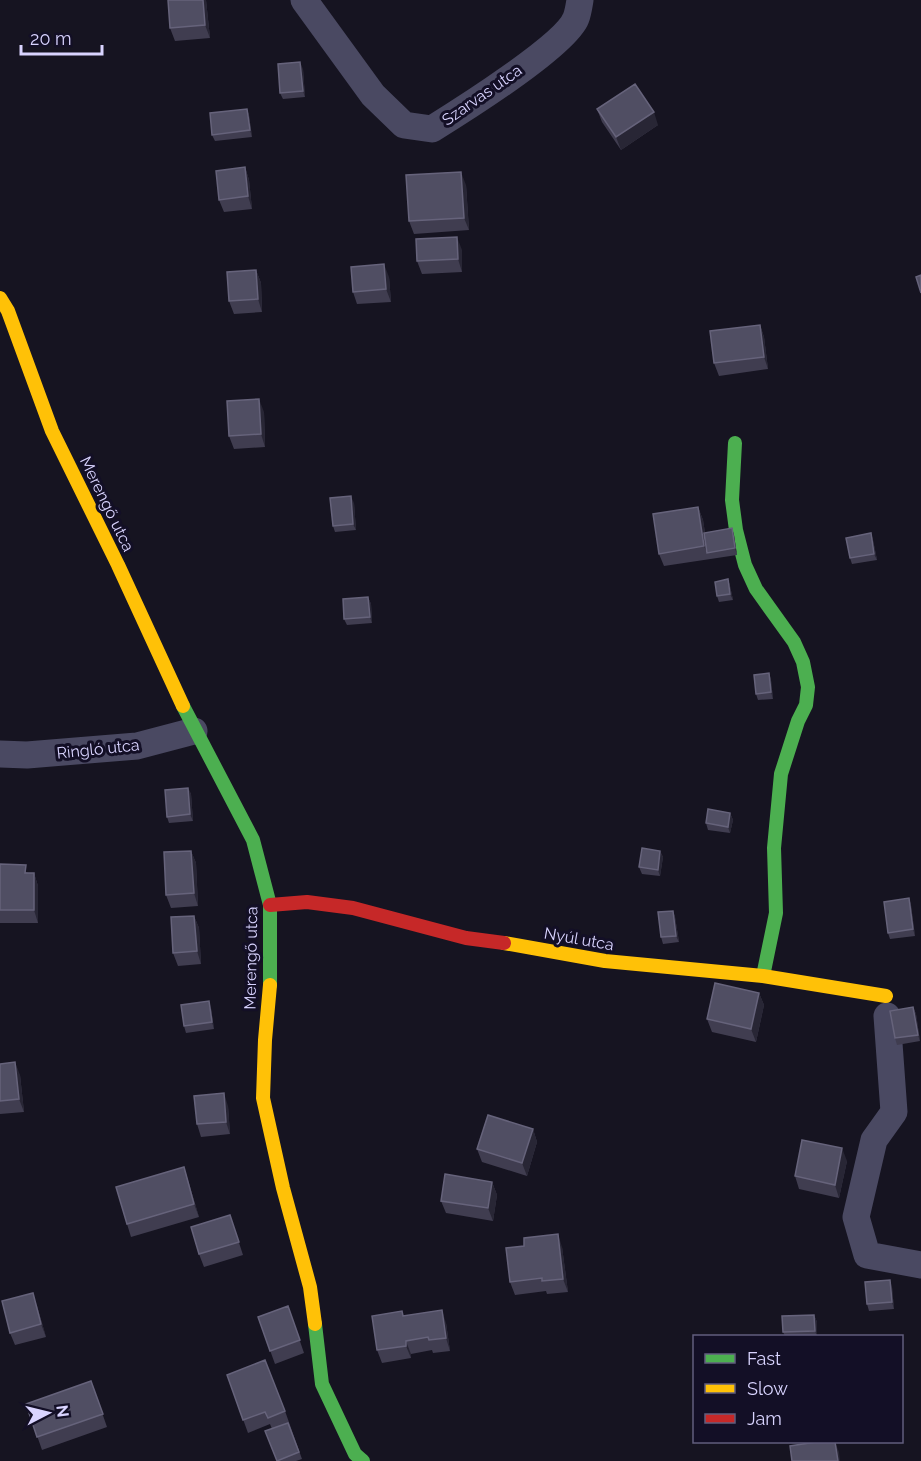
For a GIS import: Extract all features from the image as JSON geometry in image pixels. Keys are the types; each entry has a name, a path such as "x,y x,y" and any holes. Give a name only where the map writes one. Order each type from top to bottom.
{"street":[{"name":"Szarvas utca","path":"304,0 373,95 404,125 432,129 500,84 567,32 576,19 580,0"},
{"name":"Merengő utca","path":"0,298 8,311 52,431 118,565 194,731 253,840 270,905 271,973 263,1098 283,1188 309,1287 322,1384 355,1454 363,1461"},
{"path":"735,443 732,500 736,530 745,564 756,589 794,642 803,662 808,687 806,705 798,721 781,774 774,848 776,913 763,976"},
{"name":"Ringló utca","path":"0,754 27,755 137,746 194,731"},
{"name":"Nyúl utca","path":"270,905 307,902 353,908 466,938 605,961 763,976 886,1006"},
{"path":"886,1006 894,1113 874,1140 856,1217 867,1255 921,1265"}],"building":[{"path":"168,0 203,0 205,25 170,28"},
{"path":"300,62 303,91 280,93 278,64"},
{"path":"635,84 654,112 616,137 597,109"},
{"path":"247,109 250,130 212,135 210,113"},
{"path":"245,167 248,196 219,200 216,171"},
{"path":"461,172 464,218 409,221 406,175"},
{"path":"457,237 458,259 417,261 416,239"},
{"path":"384,264 386,289 353,292 351,267"},
{"path":"256,270 258,299 229,301 227,272"},
{"path":"921,275 921,293 916,277"},
{"path":"760,325 764,357 714,363 710,331"},
{"path":"259,399 261,434 229,436 227,401"},
{"path":"351,496 353,524 333,526 330,498"},
{"path":"698,507 704,546 659,554 653,514"},
{"path":"732,528 735,548 707,553 704,533"},
{"path":"871,533 874,554 850,558 846,538"},
{"path":"728,579 730,594 717,596 715,582"},
{"path":"368,597 370,617 344,619 343,599"},
{"path":"769,673 771,692 756,694 754,675"},
{"path":"188,788 190,814 167,817 165,790"},
{"path":"708,809 730,813 728,827 706,823"},
{"path":"642,848 660,851 658,870 639,867"},
{"path":"191,851 194,893 166,895 164,852"},
{"path":"0,864 26,865 25,873 34,873 34,910 0,910"},
{"path":"909,898 913,929 888,933 884,902"},
{"path":"673,911 676,936 661,937 658,912"},
{"path":"194,916 197,951 173,953 171,917"},
{"path":"715,983 759,993 751,1029 707,1019"},
{"path":"209,1001 212,1022 184,1026 181,1005"},
{"path":"913,1007 918,1035 895,1038 890,1011"},
{"path":"15,1062 19,1099 0,1101 0,1064"},
{"path":"224,1093 226,1122 197,1124 194,1096"},
{"path":"488,1115 533,1129 522,1163 477,1149"},
{"path":"802,1140 842,1148 835,1185 795,1176"},
{"path":"184,1167 194,1204 127,1224 116,1187"},
{"path":"445,1174 492,1182 488,1208 441,1201"},
{"path":"230,1215 239,1242 199,1254 191,1227"},
{"path":"558,1234 563,1279 542,1281 542,1278 510,1282 506,1248 524,1246 524,1238"},
{"path":"890,1280 892,1302 867,1304 865,1282"},
{"path":"33,1293 41,1324 10,1333 2,1301"},
{"path":"288,1306 300,1340 270,1351 258,1317"},
{"path":"442,1310 446,1338 429,1340 428,1337 406,1341 406,1346 377,1350 372,1316 402,1311 403,1316"},
{"path":"814,1315 815,1331 783,1332 782,1316"},
{"path":"265,1360 285,1411 268,1418 265,1412 243,1420 227,1375"},
{"path":"91,1381 103,1414 37,1437 26,1404"},
{"path":"288,1423 299,1452 277,1461 265,1431"},
{"path":"835,1443 838,1461 792,1461 790,1446"}],"traffic: fast":[{"path":"735,443 732,500 736,530 745,565 756,589 794,642 803,662 808,687 806,705 798,721 781,774 774,848 776,913 763,976"},
{"path":"183,706 253,840 270,905 270,985"},
{"path":"315,1324 322,1384 355,1454 363,1461"}],"traffic: slow":[{"path":"0,298 8,311 52,431 118,565 183,706"},
{"path":"504,943 605,961 763,976 886,996"},
{"path":"270,985 263,1098 283,1188 310,1287 315,1324"}],"traffic: jam":[{"path":"270,905 307,902 353,908 466,938 504,943"}]}
